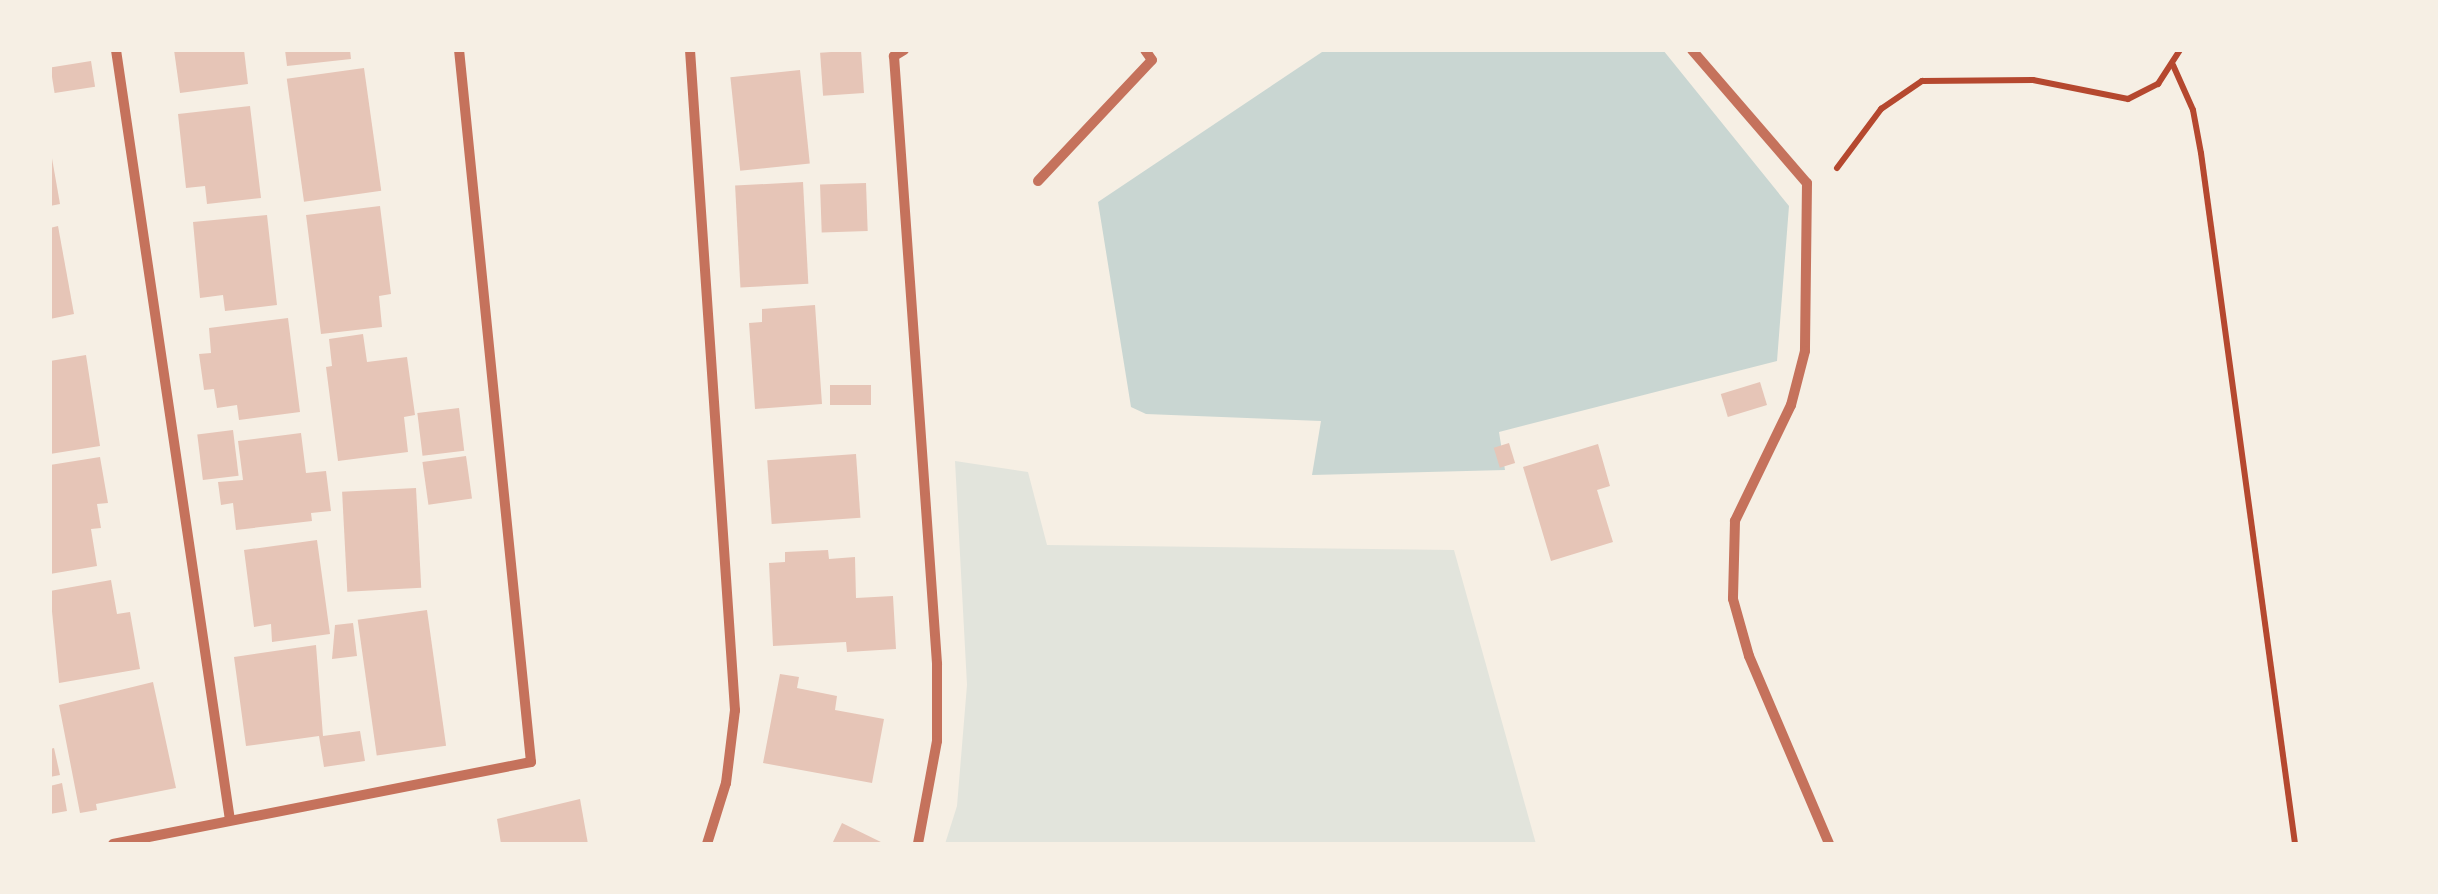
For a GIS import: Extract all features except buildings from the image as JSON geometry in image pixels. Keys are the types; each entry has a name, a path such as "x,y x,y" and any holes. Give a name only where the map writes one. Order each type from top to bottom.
{"street":[{"path":"116,50 230,820"},
{"path":"113,844 531,762 459,50"},
{"path":"690,50 735,710 726,783 707,844"},
{"path":"904,50 894,56 937,664 937,741 918,844"},
{"path":"1038,181 1152,60 1145,50"},
{"path":"1692,50 1731,103 1807,183 1805,351 1791,405 1735,521 1733,598 1748,656 1829,844"}],"path":[{"path":"1806,208 1860,132 1922,81 2033,80 2128,99 2142,96 2174,64 2180,50"},
{"path":"2174,64 2193,110 2202,153 2295,844"}],"shaded area":[{"path":"1325,50 1663,50 1789,206 1777,361 1499,432 1505,470 1312,475 1321,421 1146,414 1131,407 1098,202"},
{"path":"955,461 1028,472 1047,545 1454,550 1536,844 945,844 957,806 967,685"}]}
